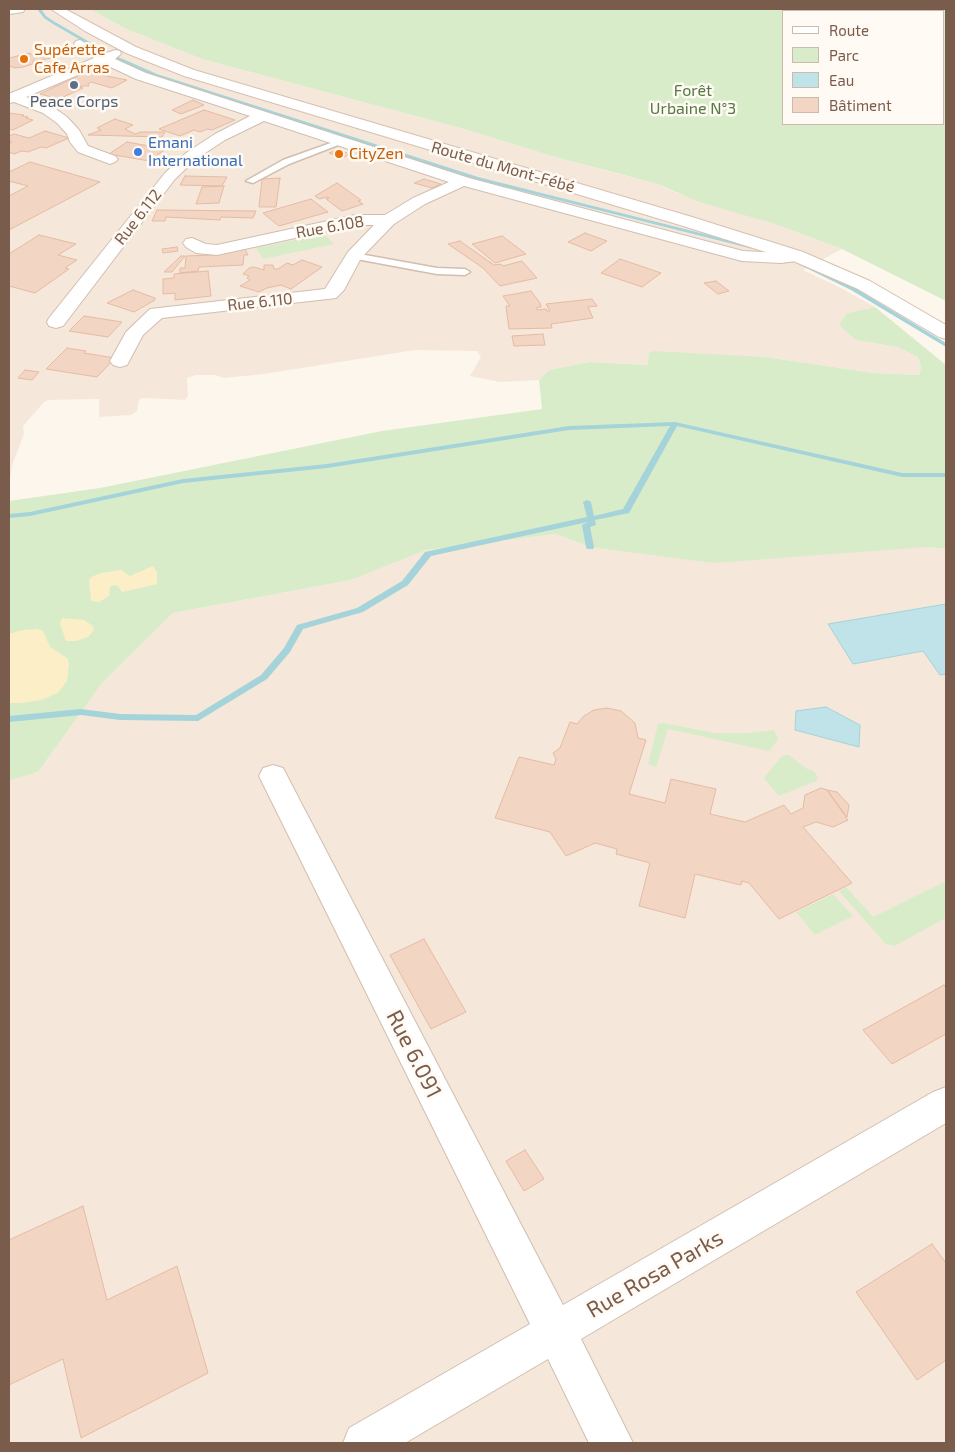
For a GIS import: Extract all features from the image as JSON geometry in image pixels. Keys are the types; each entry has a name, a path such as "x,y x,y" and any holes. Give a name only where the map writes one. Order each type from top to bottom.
{"street":[{"path":"9,10 20,9"},
{"name":"Route du Mont-Fébé","path":"57,9 131,50 189,73 686,220 797,256 864,285 946,333"},
{"name":"Route du Mont-Fébé","path":"77,9 133,41 200,67 769,237 834,260 868,276 946,319"},
{"path":"80,44 102,58 141,76 463,181 742,256 781,258 797,256"},
{"path":"11,98 102,58 131,50"},
{"path":"11,98 48,110 62,120 74,133 77,142 84,149 110,158"},
{"name":"Rue 6.112","path":"56,322 170,176 191,156 213,141 262,116"},
{"name":"Rue 6.108","path":"192,244 202,250 217,250 355,220 388,220 419,201 463,181"},
{"name":"Rue 6.110","path":"120,361 135,332 157,313 330,294 335,290 354,256 388,220"},
{"name":"Rue 6.091","path":"273,776 612,1443"},
{"name":"Rue Rosa Parks","path":"364,1443 946,1104"}],"lane":[{"path":"250,181 286,162 342,142"},
{"path":"354,256 437,272 465,272"}],"shaded area":[{"path":"9,9 90,9 124,28 202,59 464,129 555,157 660,185 677,193 772,223 842,249 803,270 875,307 847,313 856,340 897,347 918,357 921,368 919,375 874,373 765,357 648,365 589,362 549,370 539,380 500,382 470,376 481,357 477,351 415,350 264,374 224,378 215,375 195,375 187,378 188,396 185,400 142,398 139,400 137,411 131,415 99,417 99,399 45,401 23,426 24,434 12,466 9,485"},
{"path":"556,534 590,547 927,547 946,549 946,1443 9,1443 9,781 38,772 102,683 173,613 351,580 426,550"}],"green space":[{"name":"Forêt Urbaine N°3","path":"90,9 946,9 946,301 842,249 772,223 699,202 660,185 555,157 464,129 202,59 124,28"},
{"path":"324,234 334,244 263,259 256,248"},
{"path":"875,307 946,365 946,549 927,547 713,563 590,547 556,534 426,550 351,580 173,613 102,683 38,772 9,781 9,501 100,488 382,431 542,409 539,380 549,370 589,362 648,365 649,353 653,351 765,357 874,373 919,375 921,368 918,357 897,347 856,340 839,325 847,313"},
{"path":"663,723 715,733 748,733 774,730 778,739 769,751 668,729 656,767 648,764 658,724"},
{"path":"789,755 807,769 814,771 818,777 816,781 779,796 764,778 781,757"},
{"path":"946,881 946,918 894,946 886,944 839,891 846,887 873,917"},
{"path":"833,894 853,916 815,935 796,912"}],"sand":[{"path":"153,566 157,572 157,584 122,592 118,586 114,585 110,587 109,596 99,602 91,601 89,580 91,577 101,573 121,570 130,576"},
{"path":"62,618 84,620 93,626 94,630 88,637 76,641 66,641 60,624"},
{"path":"37,629 43,631 50,647 67,658 69,663 67,681 58,693 41,700 9,703 9,634 22,630"}],"water":[{"path":"946,604 946,674 940,675 923,651 853,664 828,624"},
{"path":"826,707 860,725 859,747 795,730 796,711"}],"building":[{"path":"30,53 32,55 47,53 52,58 33,61 33,64 23,67 15,68 9,66 9,58"},
{"name":"Peace Corps","path":"86,72 127,80 112,88 91,82 88,84 89,86 82,86 80,87 83,88 59,99 40,94"},
{"path":"193,100 204,105 181,114 172,110"},
{"path":"204,110 235,120 212,130 208,129 200,132 194,130 180,136 159,129"},
{"path":"9,113 24,115 22,116 33,120 13,130 9,129"},
{"path":"115,119 133,125 125,129 135,134 141,132 165,132 162,137 88,135 101,130 97,128"},
{"path":"45,131 69,138 46,148 41,147 28,152 22,151 14,154 9,152 9,144 12,142 9,142 9,136 14,134 29,138"},
{"name":"Emani International","path":"127,142 166,149 149,161 109,154"},
{"name":"CityZen","path":"337,150 350,154 342,158 329,153"},
{"path":"30,162 100,182 9,230 9,196 28,186 9,181 9,172"},
{"path":"185,176 227,177 222,186 180,185"},
{"path":"280,178 276,207 259,207 262,179"},
{"path":"424,179 441,184 432,188 414,183"},
{"path":"337,183 361,200 358,201 363,204 342,211 326,199 329,198 319,199 315,196"},
{"path":"224,186 219,203 196,204 202,187"},
{"path":"311,199 328,212 279,226 263,213"},
{"path":"157,210 256,211 253,218 221,217 220,220 166,217 165,221 152,221"},
{"path":"585,233 607,241 591,251 568,242"},
{"path":"39,235 76,244 58,255 77,260 65,268 69,269 35,293 9,286 9,254"},
{"path":"502,236 526,254 495,263 472,244"},
{"path":"460,241 494,265 501,264 503,266 522,261 537,278 500,286 483,268 448,244"},
{"path":"177,247 178,251 163,253 162,249"},
{"path":"245,249 248,255 244,255 243,265 199,267 198,271 180,273 180,268 185,268 186,256 213,255"},
{"path":"181,256 185,256 172,272 164,272"},
{"path":"620,259 661,273 642,287 601,273"},
{"path":"302,260 322,267 291,289 281,285 259,292 240,286 250,280 247,278 249,276 243,274 249,268 254,267 264,270 264,265 273,265 274,269 278,269 287,263 293,265"},
{"path":"208,271 211,296 175,300 175,293 163,294 163,279 174,278 174,274"},
{"path":"716,281 729,291 718,294 704,283"},
{"path":"133,290 155,298 155,300 134,312 107,303"},
{"path":"531,291 540,303 541,307 536,308 537,310 546,309 550,311 546,304 592,299 597,306 588,307 593,318 551,324 552,328 509,329 506,306 510,306 503,296"},
{"path":"84,316 122,322 108,337 69,331"},
{"path":"543,334 545,345 514,346 512,336"},
{"path":"67,348 115,358 97,377 46,369"},
{"path":"25,370 39,372 32,380 18,378"},
{"path":"607,708 621,711 635,723 638,738 646,740 629,794 665,803 671,779 716,789 710,814 745,822 784,805 791,814 803,808 805,795 821,788 827,790 848,820 833,827 816,822 803,827 852,883 779,919 749,883 742,881 741,885 695,874 685,918 639,906 650,863 616,854 617,849 595,843 566,856 550,832 495,818 519,757 554,765 556,759 553,753 560,748 570,722 577,724 584,716 594,710"},
{"path":"827,790 837,792 849,805 847,817"},
{"path":"424,939 466,1012 431,1029 390,955"},
{"path":"944,985 946,988 946,1034 892,1064 863,1030"},
{"path":"525,1150 544,1179 524,1191 506,1161"},
{"path":"83,1206 107,1300 177,1266 208,1373 81,1438 63,1359 9,1385 9,1240"},
{"path":"932,1244 946,1263 946,1360 917,1380 856,1292"}],"waterway":[{"path":"39,9 45,17 54,23 106,53 155,75 476,178 757,248"},
{"path":"800,263 853,289 946,345"},
{"path":"9,516 30,514 183,481 327,466 569,428 675,424"},
{"path":"591,519 626,511 675,424"},
{"path":"675,424 902,475 946,475"},
{"path":"587,502 591,519"},
{"path":"9,719 81,712 120,717 198,718 264,677 287,650 300,627 360,610 405,583 428,554 591,519"},
{"path":"590,547 586,525 592,525 591,519"}],"place":[{"name":"Supérette Cafe Arras","path":"24,59"},
{"name":"Peace Corps","path":"74,85"},
{"name":"Emani International","path":"138,152"},
{"name":"CityZen","path":"339,154"}]}
